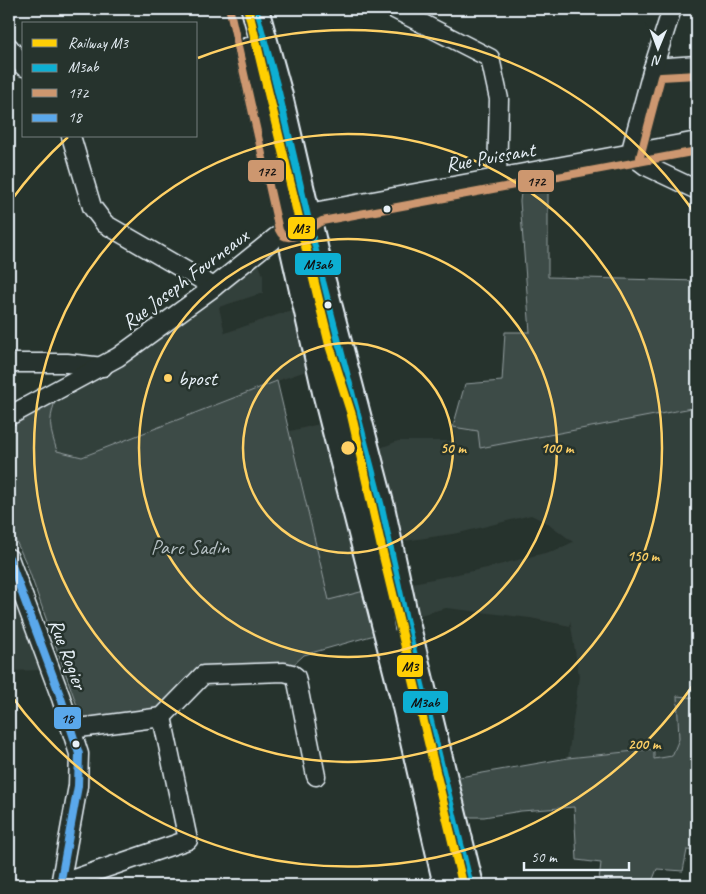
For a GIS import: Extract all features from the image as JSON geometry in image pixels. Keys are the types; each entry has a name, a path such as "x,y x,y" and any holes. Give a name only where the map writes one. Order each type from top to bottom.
{"main road":[{"path":"240,9 296,224"},
{"path":"255,9 278,92 296,224 326,392 367,551 435,781 445,825 470,885"},
{"path":"445,825 447,885"}],"street":[{"path":"394,9 490,58 499,99 497,178"},
{"path":"672,9 653,68 630,154 646,166 697,190"},
{"path":"9,47 22,63"},
{"path":"653,68 697,65"},
{"path":"71,138 92,207 105,224 214,287"},
{"name":"Rue Puissant","path":"296,224 319,211 697,141"},
{"name":"Rue Joseph Fourneaux","path":"9,416 118,358 296,224"},
{"path":"9,364 67,363 103,366"},
{"name":"Rue Rogier","path":"9,558 80,754 78,786 61,884"},
{"path":"72,729 162,717 203,675 284,672 296,677 316,776"},
{"path":"61,884 188,840 162,717"}],"shaded area":[{"path":"259,264 263,275 263,293 219,307 225,333 280,314 299,310 315,368 82,457 57,452 51,434 49,419 55,401 119,364"},
{"path":"697,402 697,755 654,759 656,749 568,758 579,676 570,620 570,626 530,618 446,608 405,619 398,586 487,568 556,550 573,542 549,524 531,515 459,533 398,542 375,450 398,441 455,441 453,427 478,431 480,448"},
{"path":"328,422 368,590 329,600 290,431"},
{"path":"9,592 42,670 9,671"}],"green space":[{"path":"548,188 548,277 697,281 697,407 480,448 478,431 453,427 465,384 502,381 505,332 530,332 520,201 521,193"},
{"name":"Parc Sadin","path":"277,381 329,600 368,590 378,634 304,655 290,668 198,670 161,710 88,719 81,717 27,565 9,526 9,426 55,401 51,415 51,426 57,451 82,457"},
{"path":"677,696 697,698 697,851 687,850 683,871 657,869 651,884 599,880 601,863 577,860 574,807 521,811 484,817 461,817 454,778 568,758 654,749 654,759 672,756 679,739"}],"tram line":[{"path":"384,557 395,631"}],"rail line":[{"name":"M3","path":"248,9 330,347 351,413 463,885"}],"transit line":[{"name":"M3ab","path":"255,9 278,92 322,281 381,507 405,619 470,885"},
{"name":"172","path":"230,11 279,230 288,237 293,237 306,231 322,221 697,151"},
{"name":"172","path":"640,157 661,77 697,75"},
{"name":"18","path":"9,558 61,698 79,754 78,786 60,885"}],"place":[{"name":"bpost","path":"168,378"}]}
